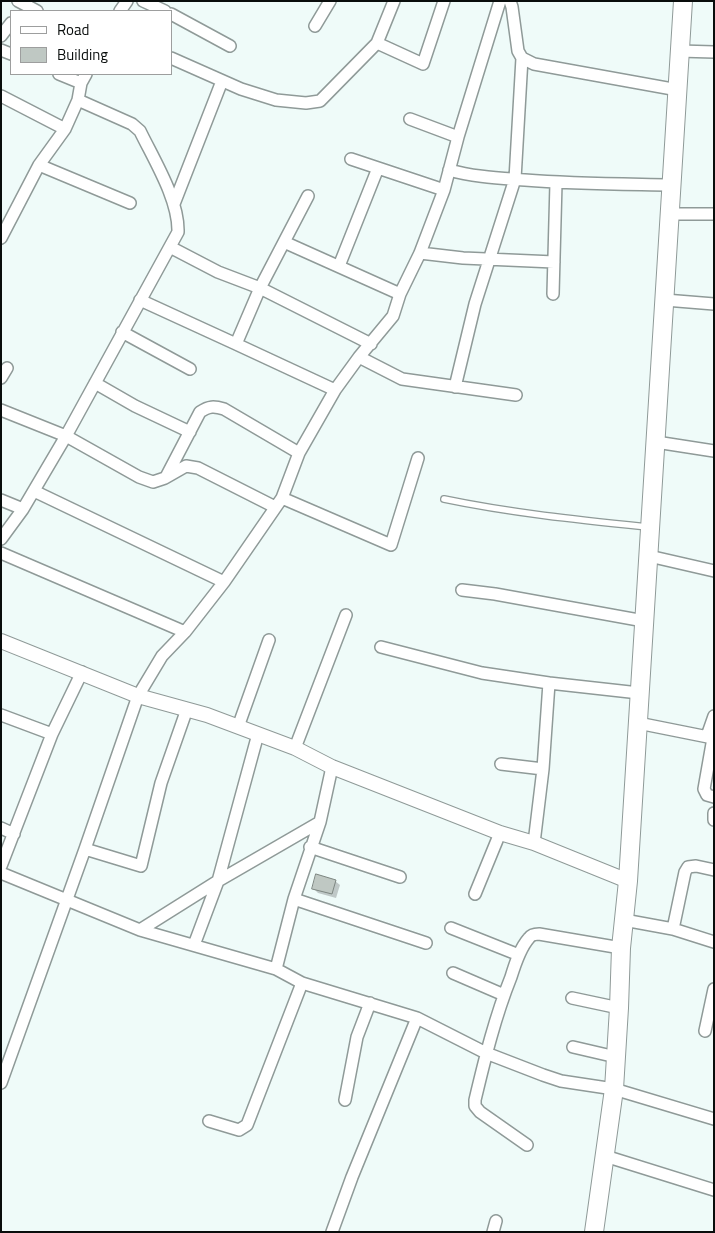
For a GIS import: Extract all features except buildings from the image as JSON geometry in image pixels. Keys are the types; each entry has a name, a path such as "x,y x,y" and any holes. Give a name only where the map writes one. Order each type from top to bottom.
{"main road":[{"path":"595,1231 614,1088 621,948 628,882 683,1"}],"street":[{"path":"143,1 163,10"},
{"path":"314,26 330,1"},
{"path":"172,58 241,88 276,100 306,103 320,101 377,43 394,1"},
{"path":"377,43 423,64 444,1"},
{"path":"1,1083 4,1069 85,850 138,696 162,656 185,632 224,582 278,502 299,452 335,390 359,356 393,316 400,294 420,253 444,190 458,137 500,1"},
{"path":"455,386 475,304 515,180 522,58 518,50 510,1"},
{"path":"21,6 34,10"},
{"path":"172,15 230,46"},
{"path":"1,36 10,24"},
{"path":"679,51 714,52"},
{"path":"522,58 534,64 678,90"},
{"path":"1,238 39,165 65,128 78,100 83,78 65,75"},
{"path":"174,204 222,80"},
{"path":"1,96 65,128"},
{"path":"1,539 23,509 66,436 178,232 179,218 174,204 140,131 132,124 78,100"},
{"path":"410,119 458,137"},
{"path":"351,159 444,190"},
{"path":"39,165 130,203"},
{"path":"339,266 378,168"},
{"path":"449,170 469,176 556,183 672,185"},
{"path":"553,294 556,183"},
{"path":"236,344 260,288 308,196"},
{"path":"670,214 714,214"},
{"path":"284,242 400,294"},
{"path":"170,247 218,272 260,288 371,344"},
{"path":"420,253 462,258 554,262"},
{"path":"140,300 335,390"},
{"path":"665,300 714,304"},
{"path":"122,332 190,370"},
{"path":"359,356 402,379 516,395"},
{"path":"95,383 135,406 190,432"},
{"path":"165,478 200,412 207,407 214,406 224,409 299,452"},
{"path":"1,410 66,436 138,477 153,482 165,478 186,466 198,468 278,502 391,545 418,458"},
{"path":"656,442 714,451"},
{"path":"34,491 224,582"},
{"path":"1,500 23,509"},
{"path":"1,554 185,632"},
{"path":"648,556 714,571"},
{"path":"462,590 495,594 644,621"},
{"path":"295,748 346,615"},
{"path":"238,727 268,640"},
{"path":"1,641 138,696 187,709 295,748 332,767 500,833 534,843 628,882"},
{"path":"381,648 482,673 639,693"},
{"path":"1,866 52,734 82,672"},
{"path":"534,843 543,769 549,683"},
{"path":"85,850 141,866 161,783 187,709"},
{"path":"1,715 52,734"},
{"path":"708,736 714,716"},
{"path":"638,723 713,738 711,769 704,793 714,797"},
{"path":"194,945 218,881 258,734"},
{"path":"500,764 543,769"},
{"path":"276,969 294,899 320,822 332,767"},
{"path":"714,813 714,820"},
{"path":"140,930 218,881 320,822"},
{"path":"1,828 14,834"},
{"path":"475,894 500,833"},
{"path":"310,848 400,877"},
{"path":"673,929 685,872 688,867 696,866 714,870"},
{"path":"1,873 140,930 276,969 302,983 417,1018 486,1053 526,1069 561,1081 614,1088 714,1119"},
{"path":"294,899 426,943"},
{"path":"624,920 673,929 714,942"},
{"path":"450,928 519,956"},
{"path":"526,1145 480,1112 475,1106 486,1053 504,995 519,956 528,938 539,934 621,948"},
{"path":"453,973 504,995"},
{"path":"209,1121 233,1130 239,1130 247,1125 302,983"},
{"path":"705,1031 714,989"},
{"path":"572,998 619,1008"},
{"path":"345,1100 357,1037 370,1003"},
{"path":"332,1232 352,1177 417,1018"},
{"path":"573,1047 616,1057"},
{"path":"605,1156 714,1190"}],"lane":[{"path":"444,499 550,517 650,528"}]}
